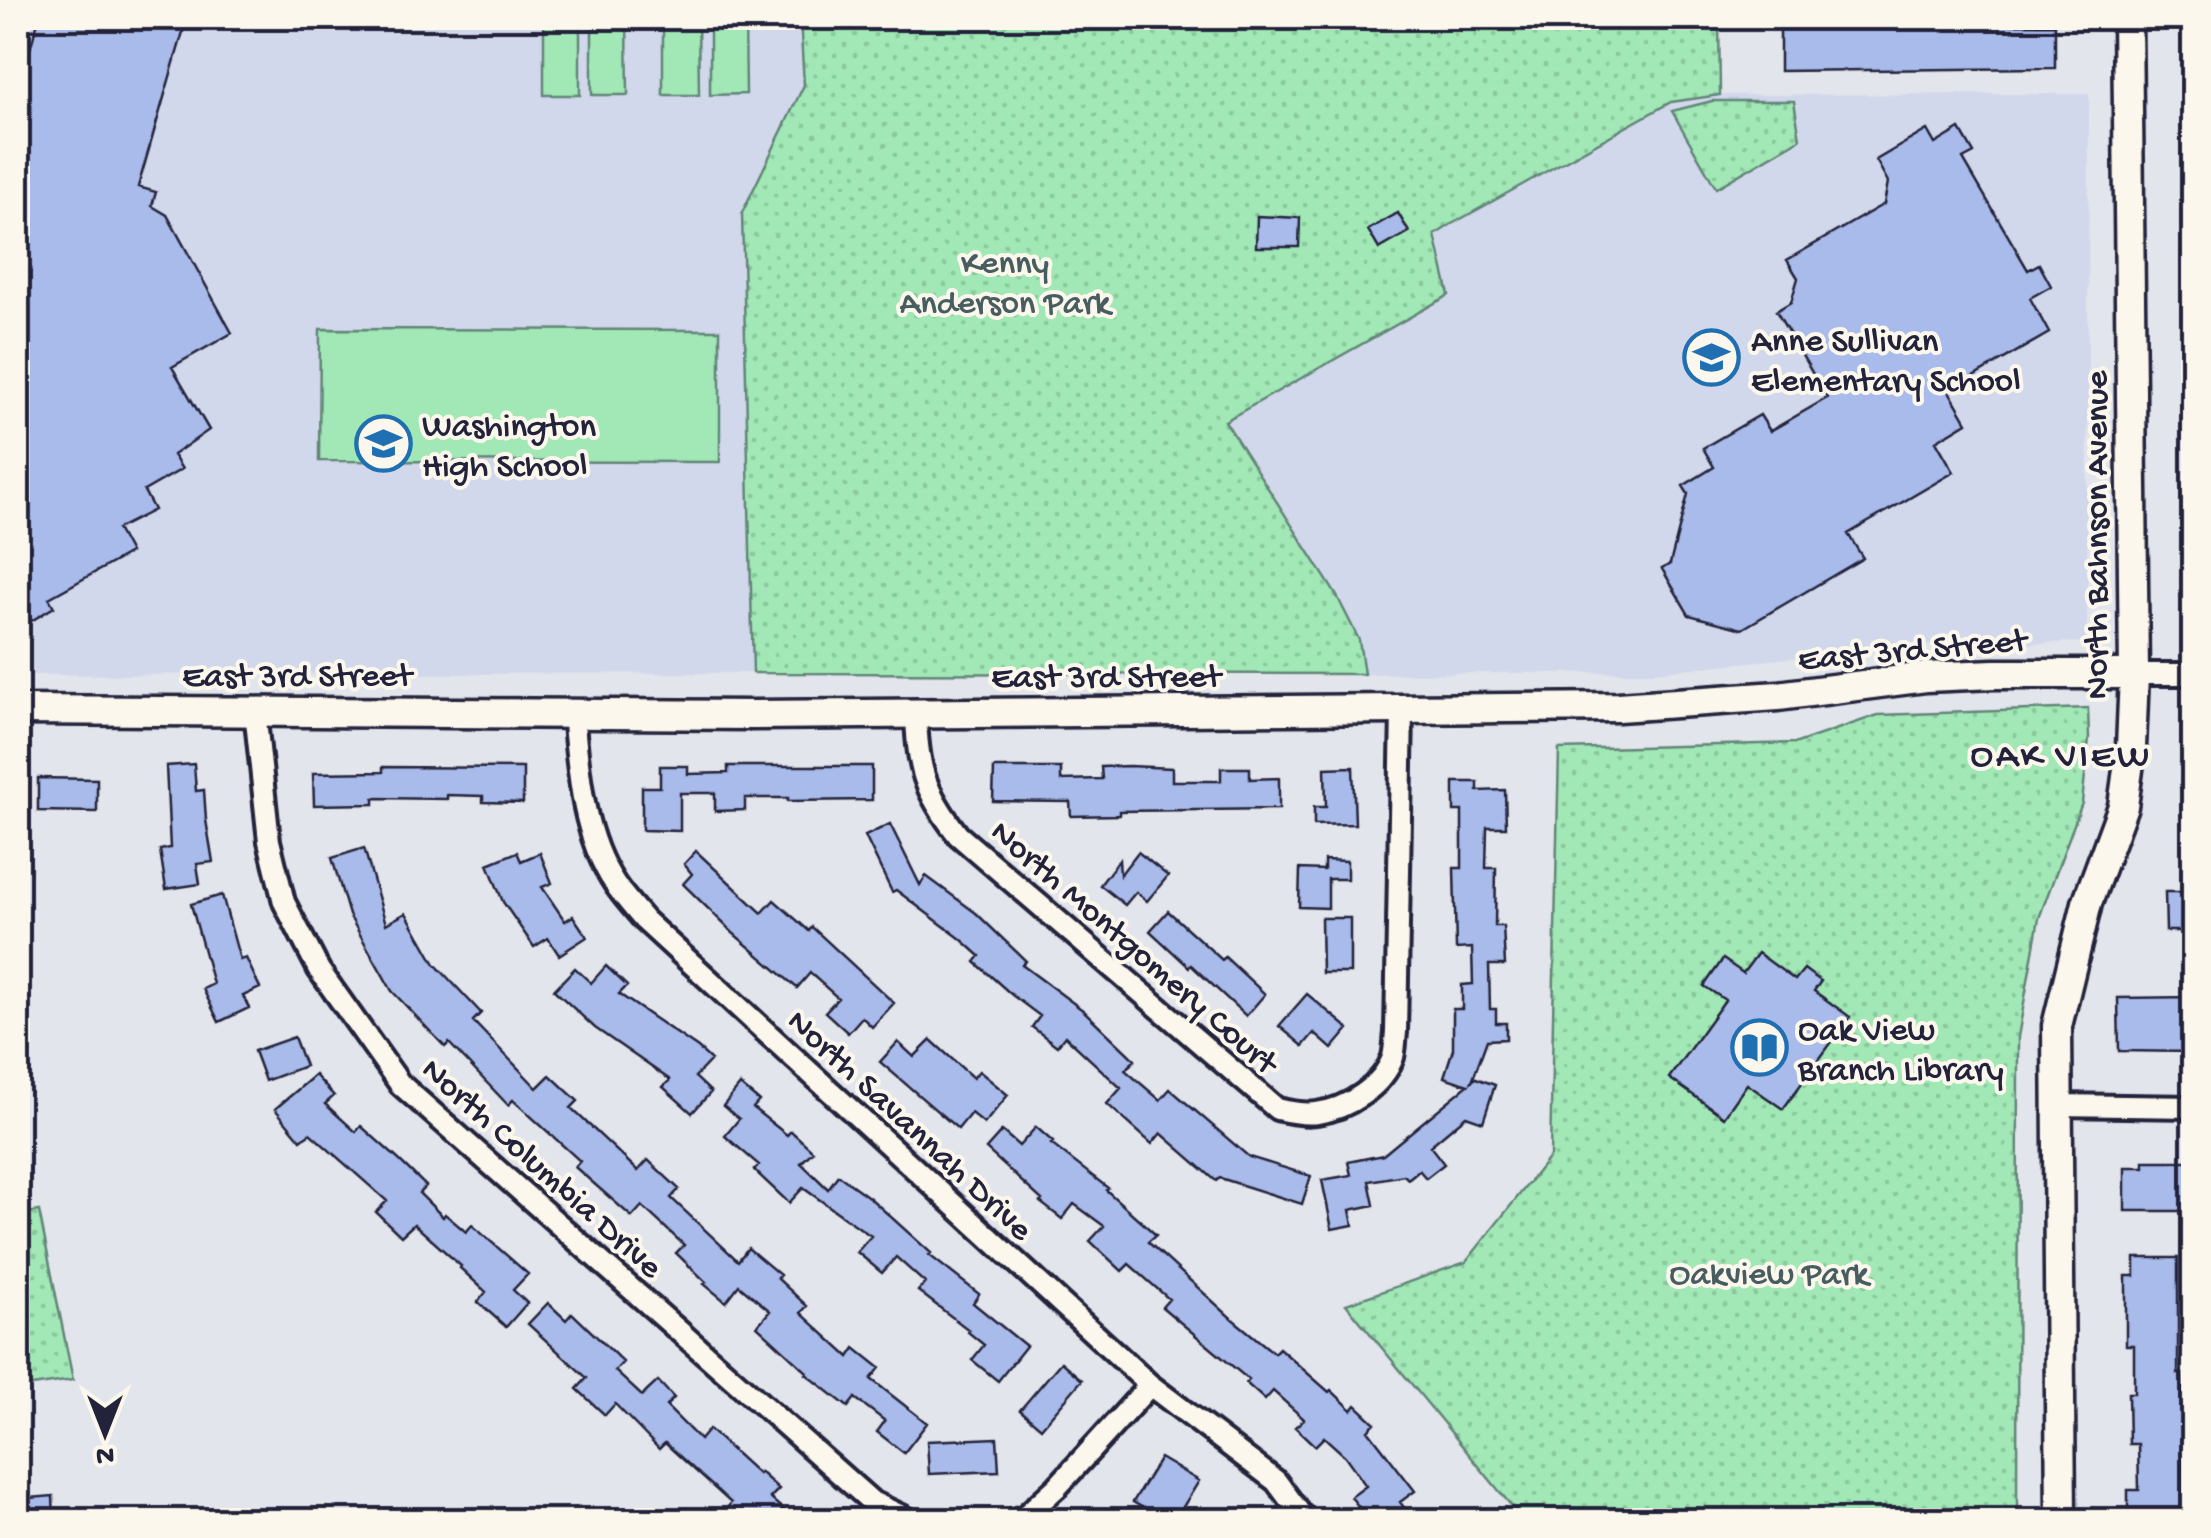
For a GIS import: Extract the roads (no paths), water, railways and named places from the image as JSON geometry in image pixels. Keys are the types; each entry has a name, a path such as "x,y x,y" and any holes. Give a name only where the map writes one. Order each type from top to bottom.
{"street":[{"name":"North Bahnson Avenue","path":"2060,1520 2058,1026 2087,903 2129,779 2134,674 2127,18"},
{"name":"East 3rd Street","path":"18,710 754,715 1618,707 1778,696 1926,677 2194,674"},
{"name":"North Montgomery Court","path":"916,712 920,767 936,807 958,835 1277,1109 1317,1113 1354,1100 1385,1072 1393,1056 1402,710"},
{"name":"North Columbia Drive","path":"254,711 269,841 284,902 319,970 400,1084 872,1502 910,1520"},
{"name":"North Savannah Drive","path":"573,712 579,783 594,838 613,882 644,920 1150,1385 1276,1481 1305,1520"},
{"path":"2057,1105 2194,1107"},
{"path":"1013,1520 1025,1516 1057,1487 1150,1385"}],"place":[{"name":"Anne Sullivan Elementary School","path":"1712,358"},
{"name":"Washington High School","path":"383,443"},
{"name":"Oak View Branch Library","path":"1759,1047"}],"district":[{"name":"OAK VIEW","path":"2061,752"}],"park label":[{"name":"Kenny Anderson Park","path":"1005,280"},
{"name":"Oakview Park","path":"1769,1271"}]}
